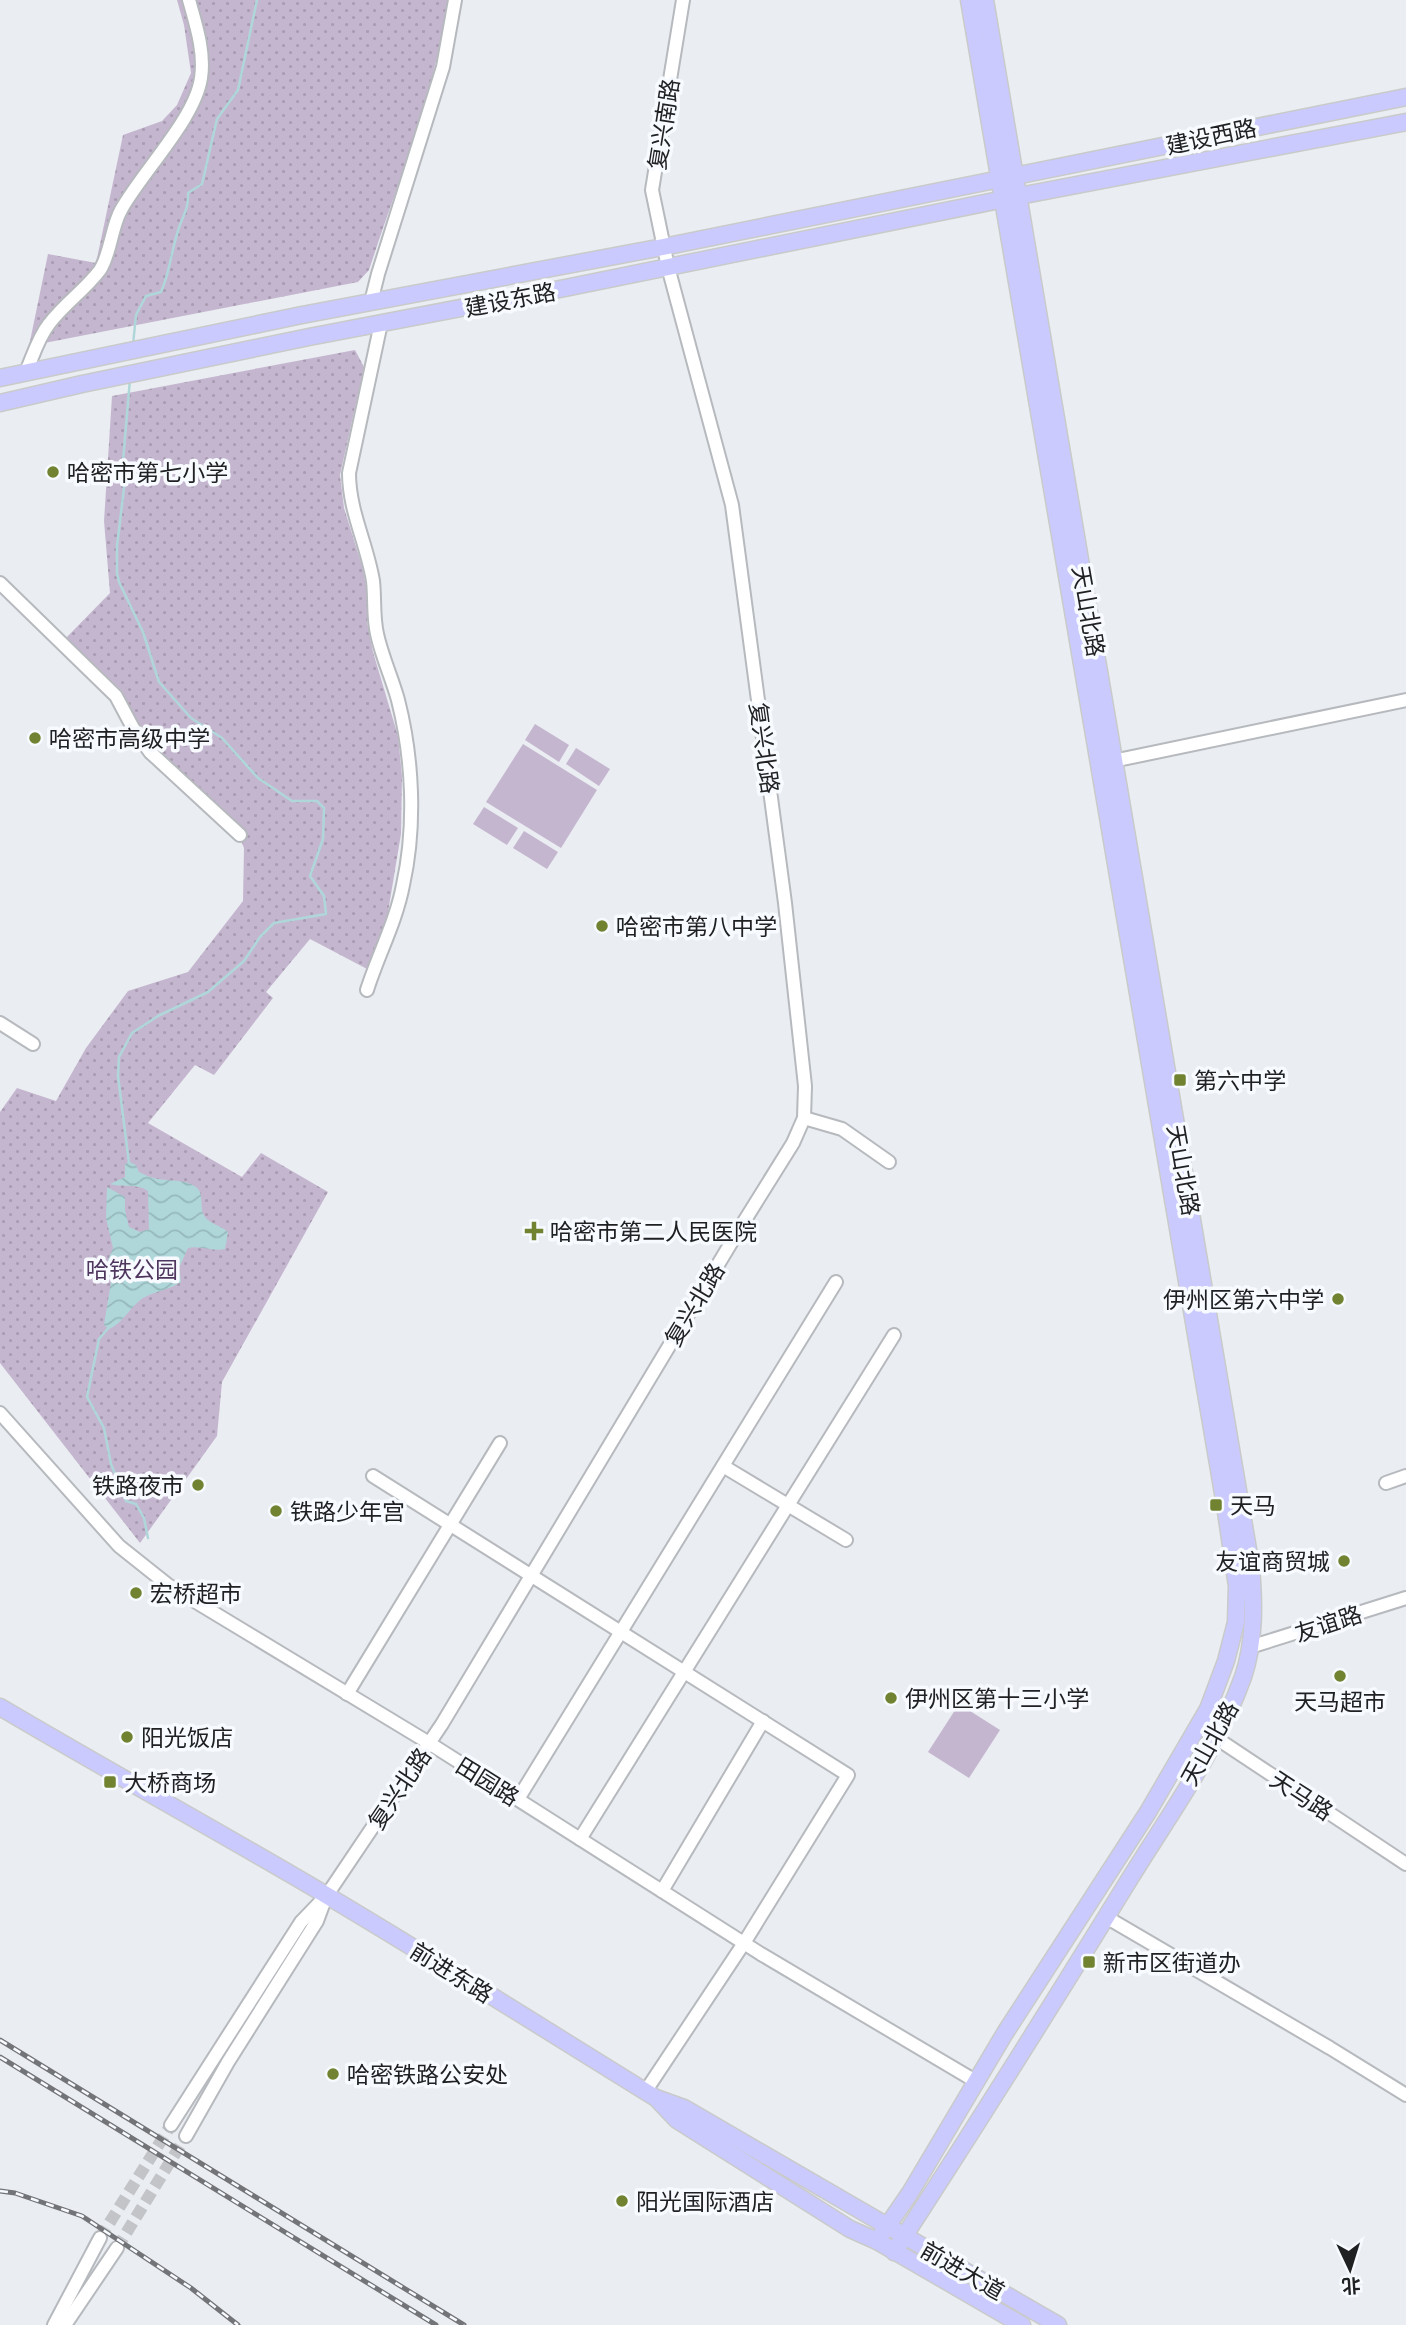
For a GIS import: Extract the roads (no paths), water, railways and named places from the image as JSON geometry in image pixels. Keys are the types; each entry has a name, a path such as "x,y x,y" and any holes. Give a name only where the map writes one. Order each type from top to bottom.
{"main road":[{"path":"968,0 1008,178"},
{"path":"877,2241 910,2193 1005,2033 1148,1812 1208,1709 1226,1661 1236,1622 1237,1586 1107,763 1011,198 985,0"},
{"name":"建设西路","path":"1008,178 1406,97"},
{"name":"建设西路","path":"1011,198 1406,122"},
{"name":"建设东路","path":"0,378 302,315 1008,178"},
{"name":"建设东路","path":"0,403 309,337 1011,198"},
{"name":"天山北路","path":"894,2252 1216,1738 1241,1683 1250,1647 1254,1612 1251,1567 1107,763"},
{"name":"前进东路","path":"0,1707 114,1775 327,1895 651,2095 684,2108 905,2236"},
{"path":"651,2095 677,2120 850,2229 877,2241 1022,2325"},
{"name":"前进大道","path":"905,2236 1058,2325"}],"street":[{"path":"26,372 37,343 49,324 102,266 120,212 194,103 201,79 202,60 200,39 189,0"},
{"path":"371,302 443,67 455,0"},
{"name":"复兴南路","path":"663,247 652,190 683,0"},
{"name":"复兴北路","path":"171,2125 301,1922 327,1895 429,1743 793,1143 804,1118 805,1086 785,903 732,505 663,247"},
{"path":"367,990 393,922 403,885 410,844 411,798 407,750 398,701 377,634 372,581 349,494 349,473 381,323"},
{"path":"0,583 116,696 150,752 240,835"},
{"path":"1107,763 1406,700"},
{"path":"0,1023 33,1044"},
{"path":"804,1118 842,1129 889,1162"},
{"path":"518,1799 836,1282"},
{"path":"580,1839 894,1335"},
{"name":"田园路","path":"0,1413 119,1546 155,1576 429,1743 744,1943 977,2082"},
{"path":"347,1694 407,1594 452,1526 500,1443"},
{"path":"723,1466 846,1540"},
{"path":"373,1476 848,1775 651,2095"},
{"path":"1386,1483 1406,1476"},
{"name":"友谊路","path":"1250,1647 1406,1598"},
{"path":"662,1891 763,1721"},
{"name":"天马路","path":"1198,1726 1406,1864"},
{"path":"186,2136 228,2062 317,1921 327,1895"},
{"path":"1106,1917 1406,2095"},
{"path":"54,2325 100,2238"},
{"path":"65,2325 117,2248"}],"water":[{"path":"129,1162 136,1165 139,1172 150,1177 186,1182 196,1187 200,1192 205,1217 228,1232 225,1249 188,1248 179,1268 181,1282 143,1298 118,1324 109,1329 104,1325 111,1282 108,1260 113,1248 106,1218 107,1187 125,1197 129,1227 140,1232 149,1229 148,1191 139,1187 110,1184 125,1177 125,1164"}],"waterway":[{"path":"133,345 136,315 146,296 161,292 186,209 188,193 202,184 217,119 238,90 257,0"},
{"path":"129,1163 118,1076 119,1057 132,1033 158,1016 208,992 244,961 260,937 274,923 326,914 324,896 310,876 323,839 324,808 317,801 292,801 258,778 222,738 191,718 159,682 143,632 119,582 117,546 125,480 123,461 130,379"},
{"path":"110,1326 99,1339 87,1397 104,1428 111,1464 126,1501 136,1504 144,1518 148,1538"}],"tunnel":[{"path":"100,2238 171,2125"},
{"path":"117,2248 186,2136"}],"railway":[{"path":"0,2040 464,2325"},
{"path":"0,2057 436,2325"},
{"path":"0,2191 15,2193 82,2216 191,2288 238,2325"}],"place":[{"name":"哈密市第七小学","path":"53,472"},
{"name":"哈密市高级中学","path":"35,738"},
{"name":"哈密市第八中学","path":"602,926"},
{"name":"第六中学","path":"1180,1080"},
{"name":"哈密市第二人民医院","path":"534,1231"},
{"name":"伊州区第六中学","path":"1338,1299"},
{"name":"铁路夜市","path":"198,1485"},
{"name":"天马","path":"1216,1505"},
{"name":"铁路少年宫","path":"276,1511"},
{"name":"友谊商贸城","path":"1344,1561"},
{"name":"宏桥超市","path":"136,1593"},
{"name":"天马超市","path":"1340,1676"},
{"name":"伊州区第十三小学","path":"891,1698"},
{"name":"阳光饭店","path":"127,1737"},
{"name":"大桥商场","path":"110,1782"},
{"name":"新市区街道办","path":"1089,1962"},
{"name":"哈密铁路公安处","path":"333,2074"},
{"name":"阳光国际酒店","path":"622,2201"}],"park label":[{"name":"哈铁公园","path":"132,1269"}]}
